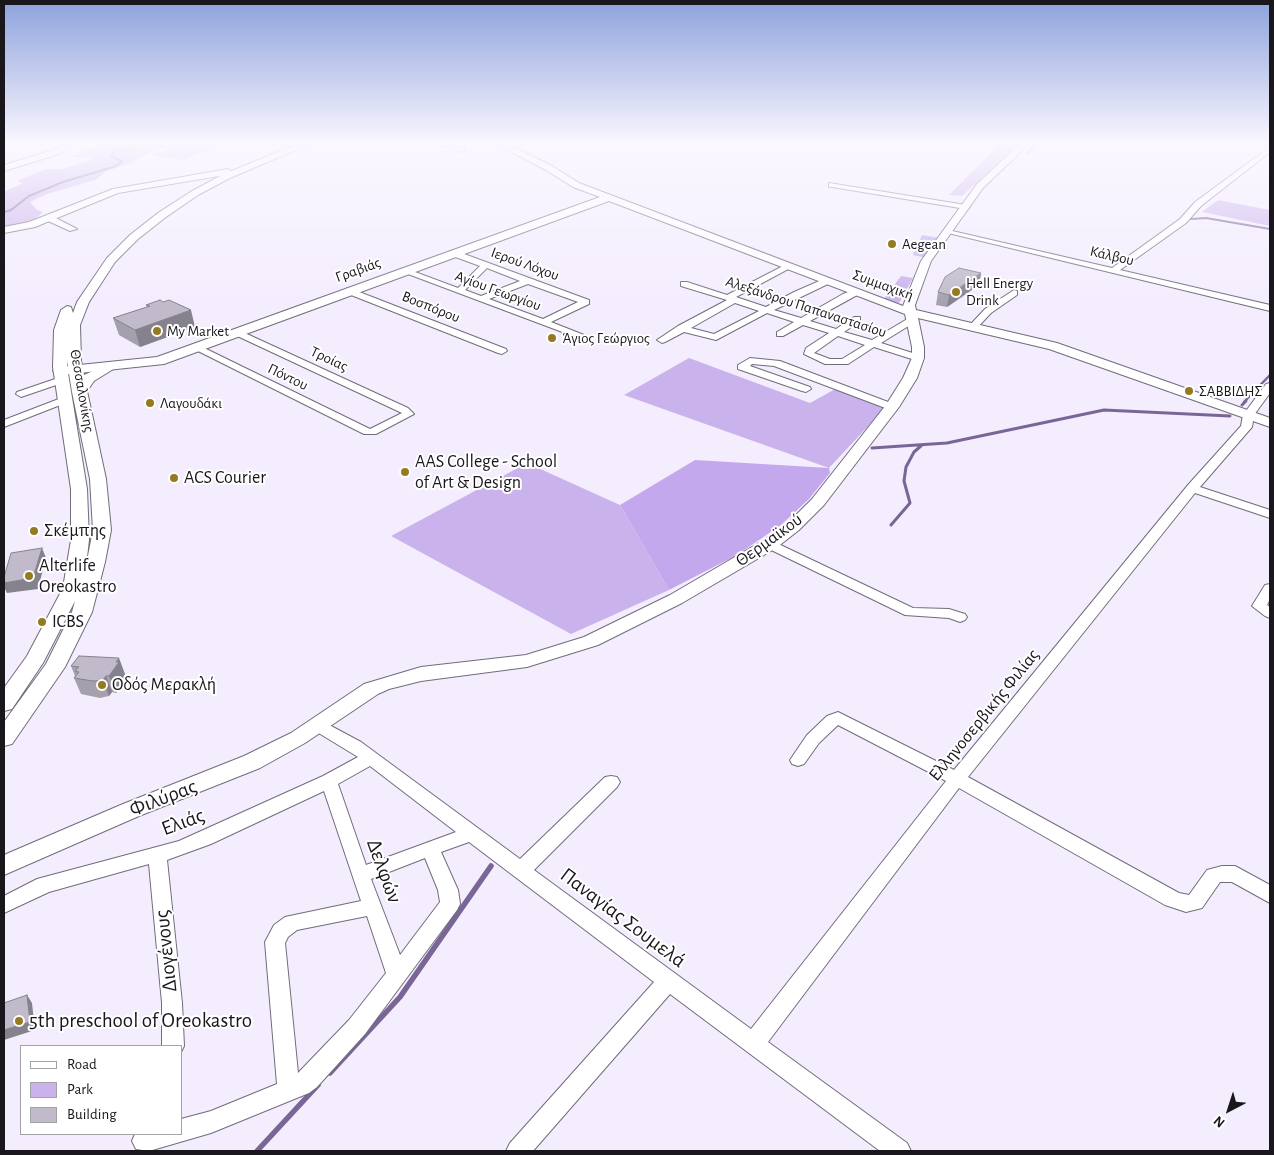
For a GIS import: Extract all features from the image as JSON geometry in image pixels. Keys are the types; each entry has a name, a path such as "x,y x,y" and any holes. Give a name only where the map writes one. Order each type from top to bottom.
{"main road":[{"name":"Θεσσαλονίκης","path":"4,738 25,711 63,652 82,612 96,562 102,530 98,479 79,392 66,374 60,342 64,318 85,279 99,262 125,236 156,211 180,197"},
{"name":"Θεσσαλονίκης","path":"4,704 36,658 58,616 72,588 77,563 80,540 79,489 64,400 66,374 78,313 102,272 125,245 156,219 190,197"},
{"path":"79,392 89,378 112,366"}],"street":[{"path":"4,230 31,225 102,197"},
{"name":"Γραβιάς","path":"66,374 112,366 159,361 610,197"},
{"name":"Συμμαχική","path":"610,197 856,292 911,316 1032,341 1072,352 1270,423"},
{"path":"904,197 966,207"},
{"path":"918,358 918,347 909,305 912,294 926,261 973,197"},
{"path":"1113,271 1185,218 1207,197"},
{"path":"50,218 73,229"},
{"name":"Κάλβου","path":"948,232 1270,308"},
{"name":"Ιερού Λόχου","path":"453,253 586,302 543,322"},
{"path":"460,291 485,265"},
{"path":"662,340 788,267"},
{"name":"Αγίου Γεωργίου","path":"404,271 584,337"},
{"path":"482,300 527,281"},
{"path":"681,328 713,338 827,281"},
{"name":"Αλεξάνδρου Παπαναστασίου","path":"684,284 918,358"},
{"name":"Βοσπόρου","path":"349,291 502,352"},
{"path":"780,334 856,292"},
{"path":"972,328 988,311 1014,293"},
{"path":"857,319 810,350 809,354 829,362 844,362 874,344 911,316"},
{"name":"Τροίας","path":"236,332 409,413"},
{"name":"Πόντου","path":"195,347 370,432 409,413"},
{"name":"Θερμαϊκού","path":"318,725 372,689 397,679 527,661 591,641 676,599 770,544 793,527 818,502 892,407 910,378 918,358"},
{"path":"806,389 742,367 750,361 776,364 892,407"},
{"path":"22,394 66,374"},
{"name":"Ελληνοσερβικής Φιλίας","path":"753,1044 957,779 1192,488 1246,427 1249,415 1270,386"},
{"path":"4,424 64,400"},
{"path":"1192,488 1270,514"},
{"path":"770,544 910,612 949,614 960,617"},
{"path":"1270,588 1259,603 1261,608 1270,613"},
{"path":"798,760 813,739 833,720 838,718 957,779 1172,899 1186,904 1195,902 1214,875 1222,874 1235,874 1270,894"},
{"name":"Παναγίας Σουμελά","path":"318,725 343,738 899,1151"},
{"name":"Φιλύρας","path":"4,864 252,762 276,751 318,725"},
{"name":"Ελιάς","path":"4,905 44,885 157,855 205,839 329,781 370,758"},
{"name":"Δελφών","path":"329,781 360,875 397,976"},
{"path":"520,871 611,782"},
{"path":"360,875 472,833"},
{"path":"182,1130 210,1122 289,1090 309,1079 357,1027 450,904 448,890 430,849"},
{"name":"Διογένους","path":"157,855 172,1003 173,1045"},
{"path":"289,1090 275,942 282,931 292,923 373,907"},
{"path":"518,1151 668,981"},
{"path":"144,1142 167,1135"}],"green space":[{"path":"4,197 41,197 30,202 37,210 43,212 34,220 4,227"},
{"path":"1218,200 1270,210 1270,226 1202,212"},
{"path":"922,235 940,238 927,258 913,255"},
{"path":"901,276 913,278 899,303 884,299"},
{"path":"689,358 810,403 837,388 886,407 829,468 624,395"},
{"path":"527,463 620,505 669,590 571,634 391,536"}],"shaded area":[{"path":"695,460 829,468 830,473 809,499 781,525 737,555 669,590 620,505"}],"building":[{"path":"959,268 981,273 949,295 938,292 945,277"},
{"path":"160,300 163,302 169,300 191,310 135,330 113,318 150,306 146,305"},
{"path":"42,548 33,578 4,583 11,553"},
{"path":"79,656 119,658 116,662 119,662 109,676 106,676 103,680 93,681 74,678 79,672 75,671 79,667 71,666"},
{"path":"27,995 30,1022 4,1030 4,1003"}],"waterway":[{"path":"4,212 11,210 28,197"},
{"path":"1191,219 1206,218 1270,229"},
{"path":"1244,402 1270,375"},
{"path":"1242,405 1246,401"},
{"path":"872,448 947,443 1104,410 1230,416"},
{"path":"891,525 910,503 904,481 906,467 914,452 922,445"},
{"path":"330,1073 400,997 491,866"},
{"path":"257,1151 318,1085"}],"place":[{"name":"Aegean","path":"892,244"},
{"name":"Hell Energy Drink","path":"956,292"},
{"name":"My Market","path":"157,331"},
{"name":"Άγιος Γεώργιος","path":"552,338"},
{"name":"ΣΑΒΒΙΔΗΣ","path":"1189,391"},
{"name":"Λαγουδάκι","path":"150,403"},
{"name":"AAS College - School of Art & Design","path":"405,472"},
{"name":"ACS Courier","path":"174,478"},
{"name":"Σκέμπης","path":"34,531"},
{"name":"Alterlife Oreokastro","path":"29,576"},
{"name":"ICBS","path":"42,622"},
{"name":"Οδός Μερακλή","path":"102,685"},
{"name":"5th preschool of Oreokastro","path":"19,1021"}]}
